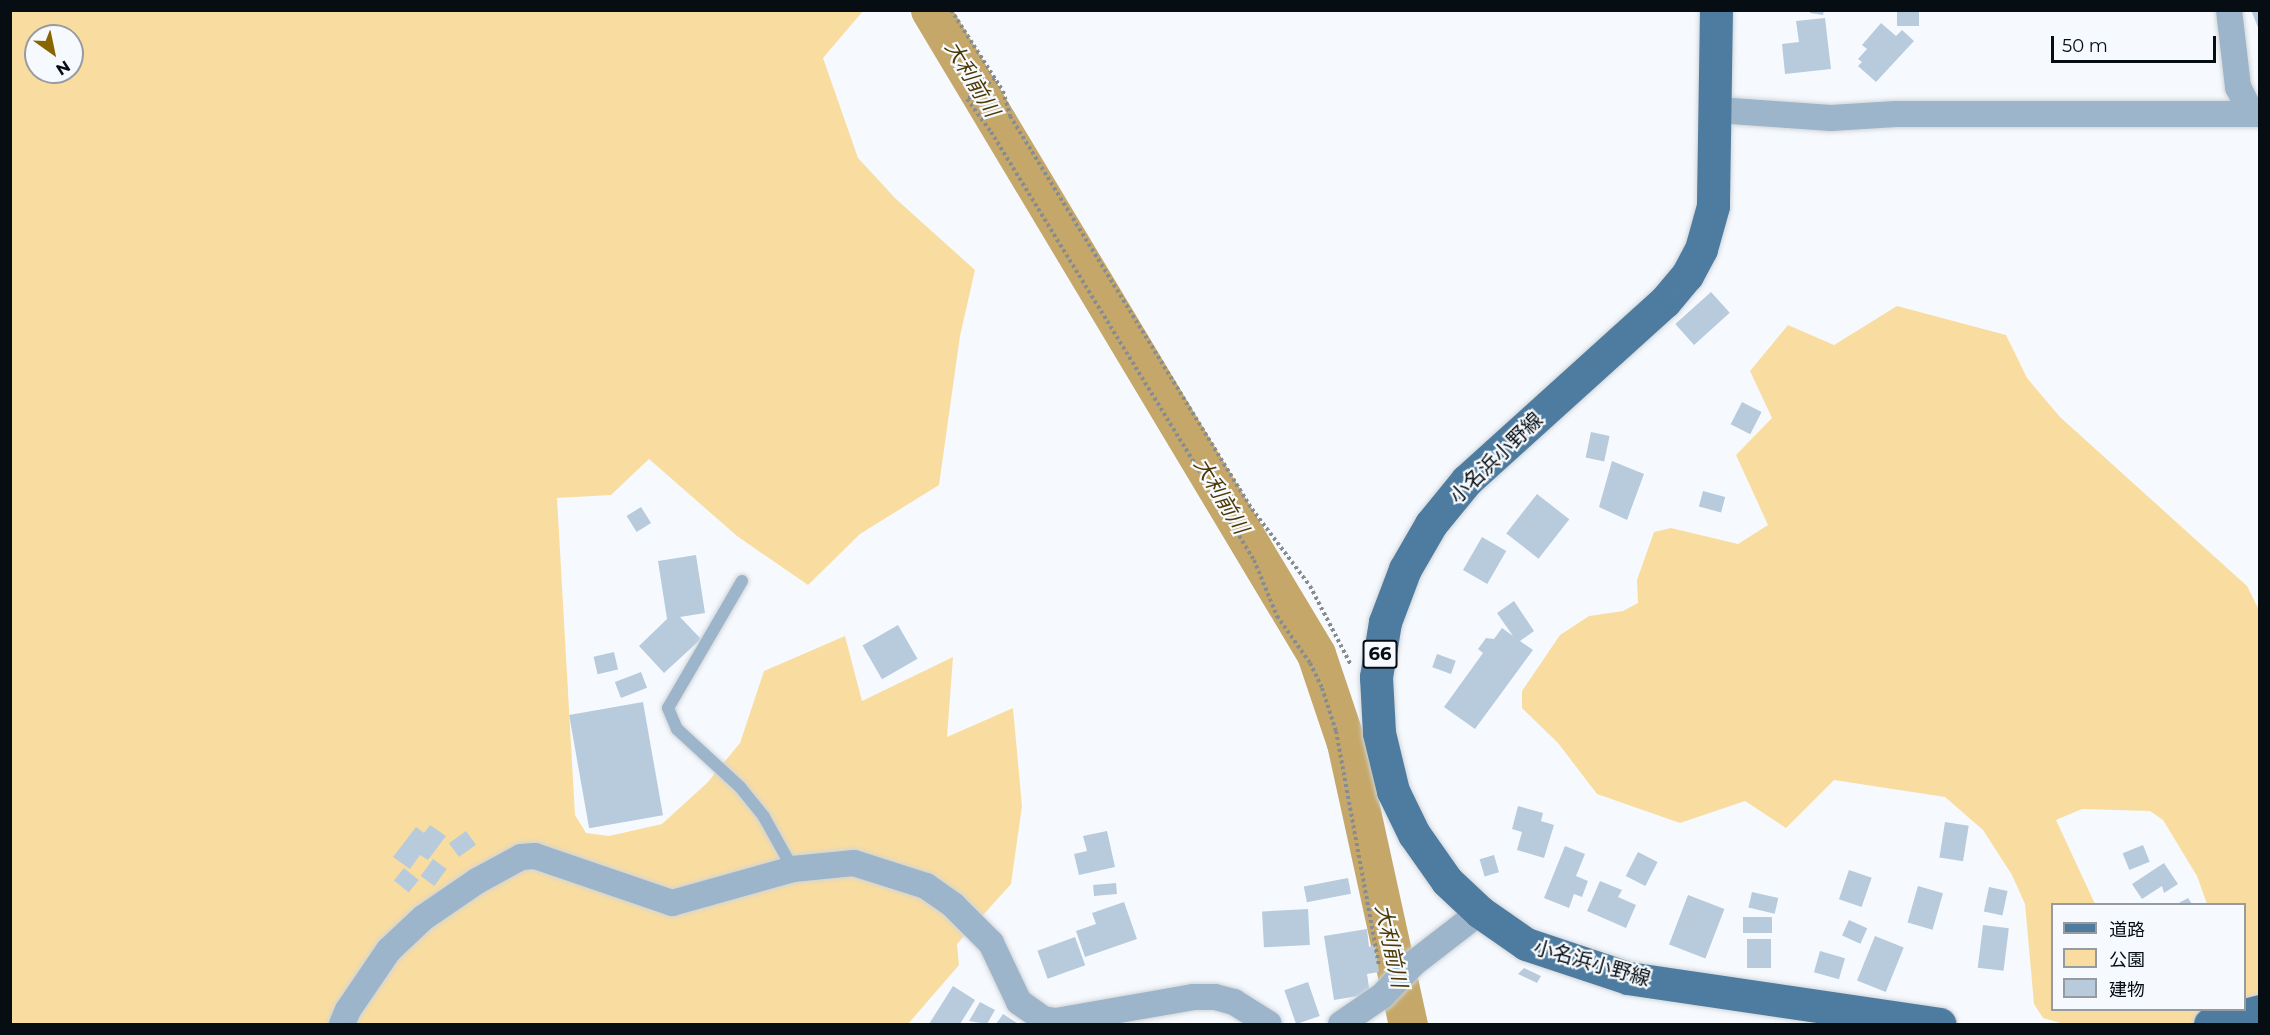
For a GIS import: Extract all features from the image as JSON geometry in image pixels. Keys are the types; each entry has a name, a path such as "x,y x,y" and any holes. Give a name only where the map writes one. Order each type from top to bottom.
{"main road":[{"name":"小名浜小野線","path":"1716,10 1717,110 1713,206 1701,249 1687,275 1664,302 1467,480 1431,524 1405,569 1385,622 1376,677 1379,733 1393,790 1414,834 1447,881 1480,912 1526,944 1628,978 1940,1024"},
{"path":"2210,1024 2259,1011"}],"street":[{"path":"2229,10 2238,87 2255,113"},
{"path":"1717,110 1831,118 1896,114 2255,113"},
{"path":"342,1024 389,950 415,926 477,881 521,857 536,856 672,903 793,869 854,863 926,886 984,933 1019,1002 1043,1019 1056,1021 1193,997 1215,997 1234,1002 1269,1024"},
{"path":"1341,1024 1385,993 1414,963 1480,912"}],"lane":[{"path":"742,581 668,708 677,729 740,787 764,817 793,869"}],"path":[{"path":"951,10 995,78 1010,116 1252,509 1310,586 1345,659 1357,671 1376,677"},
{"path":"995,78 968,94 967,99 976,115 991,132 1254,560 1277,616 1310,663 1322,688 1336,731 1385,993"}],"green space":[{"path":"10,11 863,11 823,58 858,158 896,199 975,270 960,336 939,485 860,534 808,585 737,536 649,459 611,495 557,498 575,815 586,833 609,836 662,824 707,783 740,743 764,671 845,636 862,701 953,657 947,737 1013,708 1022,806 1011,884 957,944 959,965 908,1024 11,1024"},
{"path":"1897,306 2006,335 2027,378 2060,417 2247,586 2259,610 2259,993 2246,1000 2246,903 2207,903 2197,876 2163,820 2150,811 2082,809 2056,820 2095,903 2051,903 2051,1011 2228,1011 2204,1024 2064,1024 2043,1018 2034,1004 2025,904 2012,875 1983,830 1945,797 1834,780 1786,828 1745,801 1680,823 1597,794 1558,743 1522,708 1522,691 1560,635 1589,616 1623,611 1638,603 1637,580 1654,532 1671,528 1738,544 1768,525 1736,455 1772,418 1750,371 1788,325 1834,345"}],"building":[{"path":"1810,10 1824,10 1823,15 1810,13"},
{"path":"1897,10 1919,10 1919,26 1897,26"},
{"path":"2251,10 2260,10 2260,30 2259,30"},
{"path":"1825,18 1831,69 1785,74 1782,44 1799,42 1796,21"},
{"path":"1881,23 1896,36 1902,30 1914,41 1876,82 1858,66 1862,62 1858,59 1867,49 1862,45"},
{"path":"1711,292 1730,313 1694,345 1675,324"},
{"path":"1742,402 1762,412 1750,434 1731,424"},
{"path":"1591,432 1610,436 1604,461 1586,457"},
{"path":"1612,461 1644,474 1627,520 1599,507"},
{"path":"1703,491 1725,497 1721,512 1699,506"},
{"path":"1537,494 1569,519 1539,559 1506,533"},
{"path":"641,507 651,523 637,532 627,516"},
{"path":"1482,537 1506,551 1487,584 1463,570"},
{"path":"696,555 705,613 680,617 701,639 664,673 639,646 667,619 658,561"},
{"path":"1514,601 1534,631 1520,641 1533,650 1475,729 1444,707 1483,653 1478,649 1486,638 1494,639 1502,628 1513,636 1497,613"},
{"path":"898,625 918,659 882,679 862,646"},
{"path":"614,652 618,670 598,674 594,657"},
{"path":"1437,654 1456,661 1451,674 1432,667"},
{"path":"641,672 647,688 621,698 615,682"},
{"path":"643,702 663,815 589,828 569,715"},
{"path":"1518,806 1543,813 1541,821 1554,825 1544,858 1517,850 1522,832 1512,829"},
{"path":"1945,822 1969,826 1963,861 1939,858"},
{"path":"430,825 446,836 428,860 420,855 410,869 393,857 416,827 424,833"},
{"path":"466,831 476,845 459,857 449,843"},
{"path":"1107,831 1115,867 1079,875 1074,854 1087,851 1083,836"},
{"path":"2143,845 2150,862 2129,870 2123,853"},
{"path":"1565,846 1585,854 1576,876 1588,881 1582,897 1574,894 1569,908 1544,898"},
{"path":"1638,852 1658,862 1645,886 1626,876"},
{"path":"1494,855 1499,872 1485,876 1480,859"},
{"path":"433,859 447,869 434,886 421,876"},
{"path":"2164,863 2178,884 2164,893 2162,886 2142,899 2132,884"},
{"path":"404,868 419,880 409,892 394,880"},
{"path":"1849,870 1872,878 1862,907 1839,899"},
{"path":"1348,878 1351,894 1307,902 1304,887"},
{"path":"1600,881 1622,890 1618,897 1636,905 1626,928 1587,911"},
{"path":"1116,883 1117,894 1094,896 1093,885"},
{"path":"1918,886 1943,893 1933,930 1908,923"},
{"path":"1989,887 2008,891 2002,915 1984,911"},
{"path":"1752,892 1778,898 1775,914 1748,908"},
{"path":"1688,895 1724,909 1705,958 1669,944"},
{"path":"2188,898 2191,903 2179,903"},
{"path":"1124,902 1137,939 1085,957 1076,931 1096,924 1092,913"},
{"path":"1308,909 1310,945 1264,947 1262,911"},
{"path":"1743,917 1772,917 1772,933 1743,933"},
{"path":"1849,920 1867,928 1860,944 1842,936"},
{"path":"1983,925 2009,928 2004,971 1978,968"},
{"path":"1367,929 1369,947 1375,944 1379,972 1367,974 1370,994 1334,1000 1324,936"},
{"path":"1875,936 1904,948 1886,992 1857,981"},
{"path":"1075,937 1085,965 1048,979 1037,951"},
{"path":"1747,939 1771,939 1771,968 1747,968"},
{"path":"1820,951 1845,958 1839,979 1814,972"},
{"path":"1524,968 1541,976 1537,983 1518,974"},
{"path":"1308,982 1320,1016 1296,1024 1284,990"},
{"path":"953,986 975,1000 960,1024 929,1024"},
{"path":"980,1002 995,1010 987,1024 969,1021"},
{"path":"1003,1014 1017,1023 996,1024"}],"waterway":[{"name":"大利前川","path":"930,10 1316,654 1346,743 1408,1024"}]}
